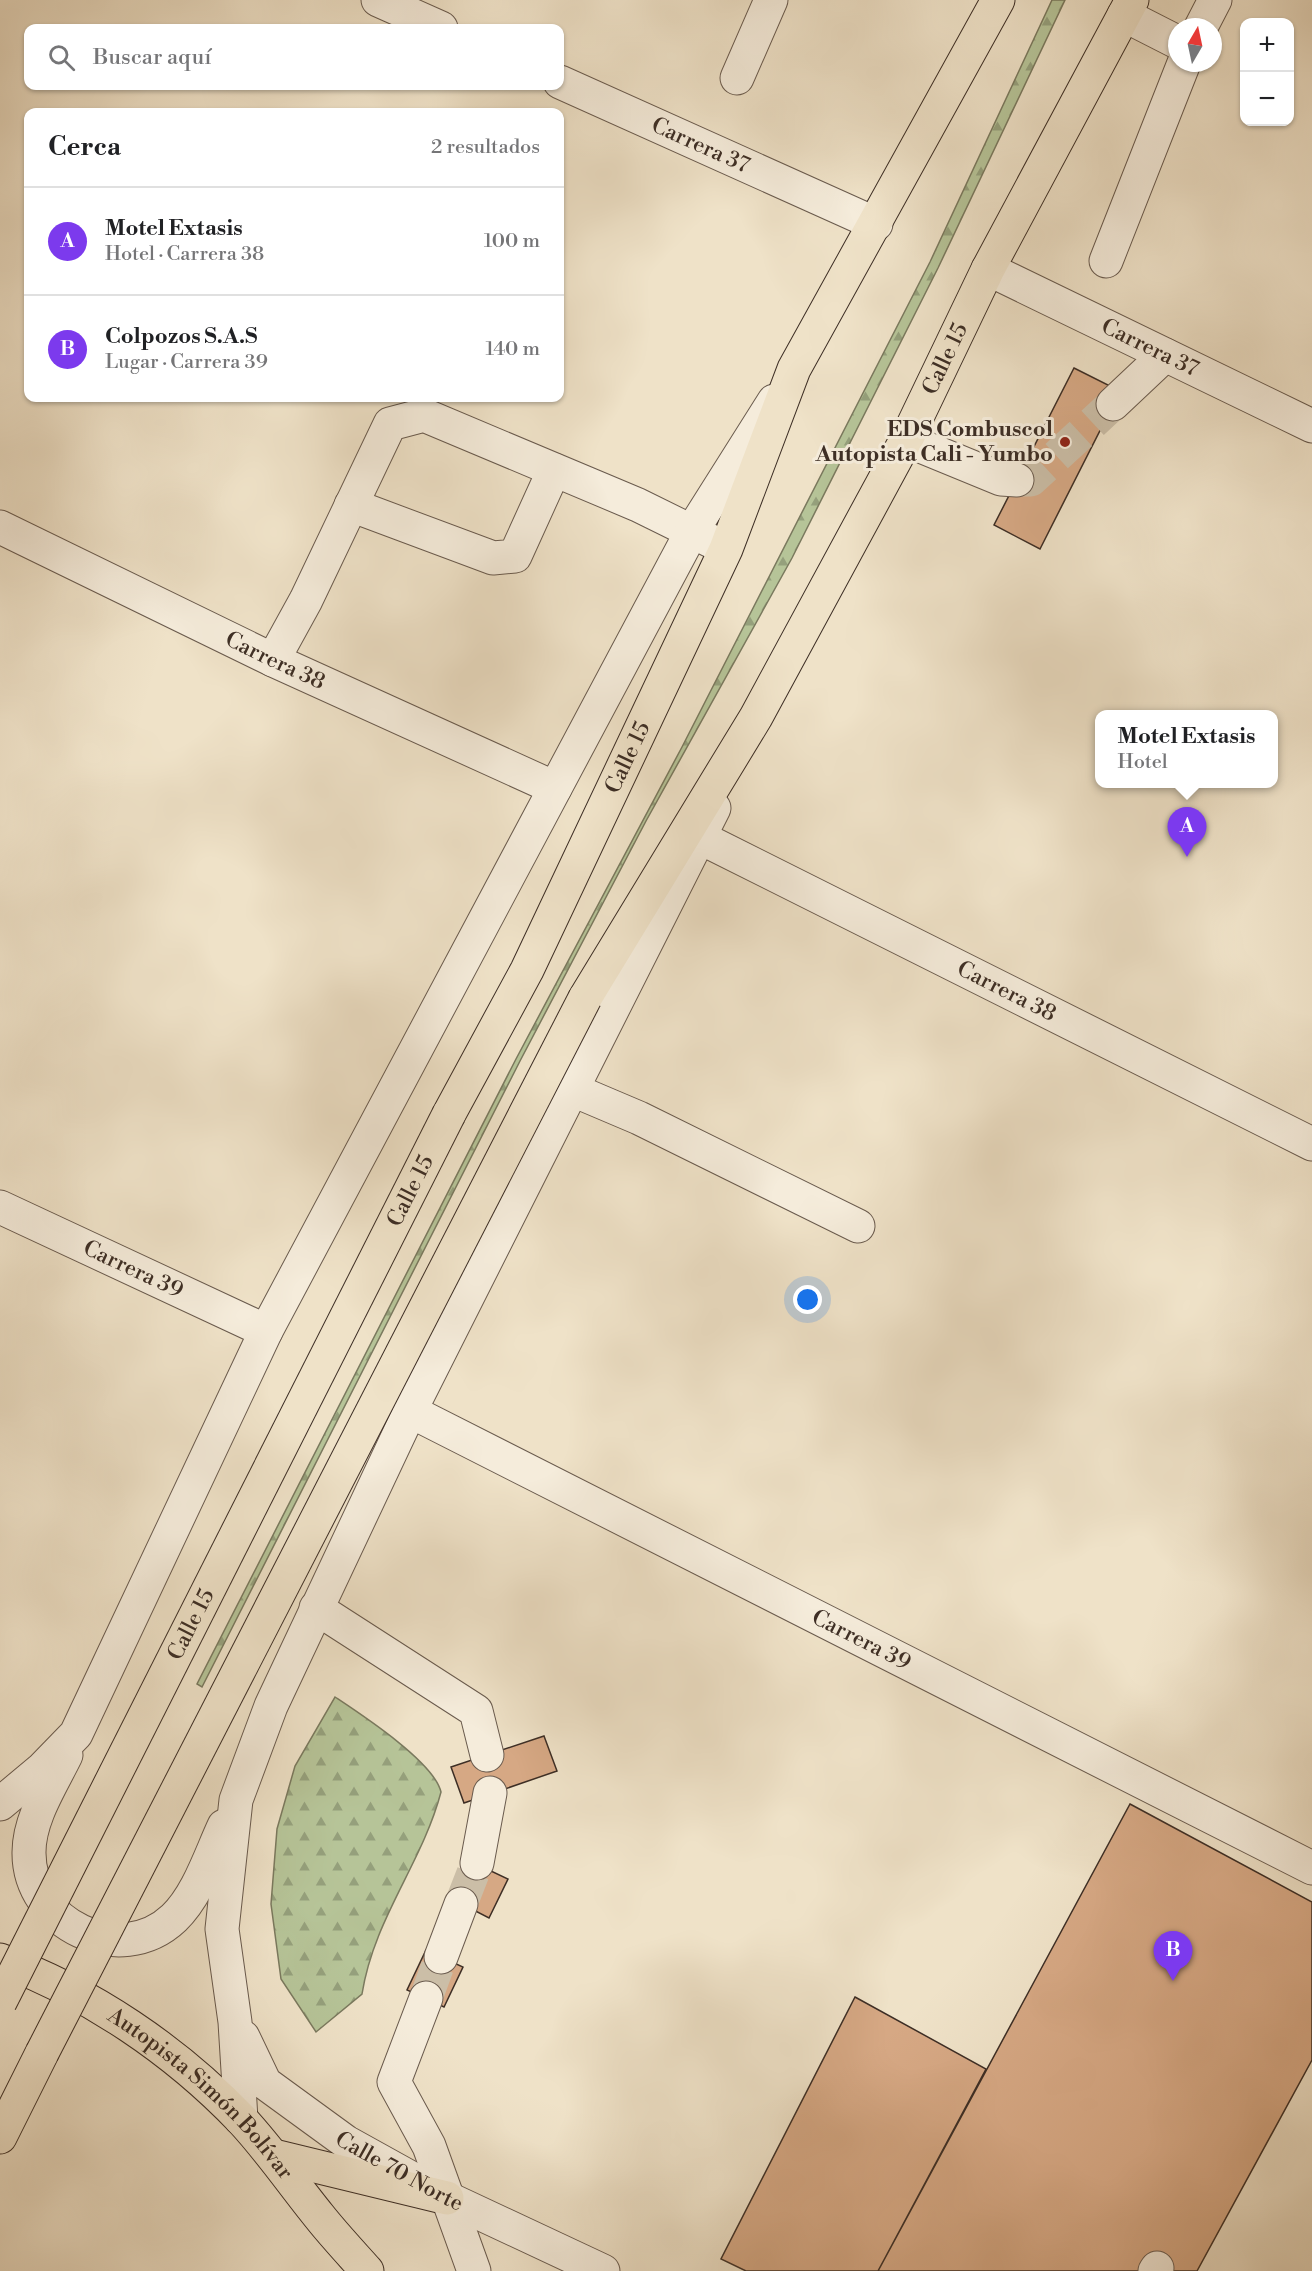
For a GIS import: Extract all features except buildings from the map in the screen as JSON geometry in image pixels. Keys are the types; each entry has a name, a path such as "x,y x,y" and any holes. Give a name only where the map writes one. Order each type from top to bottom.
{"main road":[{"name":"Calle 15","path":"0,2002 449,1114 527,970 726,549 794,369 998,0"},
{"name":"Calle 15","path":"0,2137 585,998 756,717 906,440 988,269 1128,7"},
{"name":"Autopista Simón Bolívar","path":"0,1960 62,1987 111,2014 157,2046 241,2119 274,2156 319,2217 367,2271"},
{"path":"274,2156 447,2198"},
{"path":"319,2217 341,2252 348,2271"}],"street":[{"path":"378,0 432,24"},
{"path":"737,78 771,0"},
{"path":"1206,18 1215,0"},
{"path":"1128,7 1168,36"},
{"path":"1106,261 1180,72"},
{"name":"Carrera 37","path":"564,84 876,224"},
{"name":"Carrera 37","path":"988,269 1312,426"},
{"path":"1113,404 1165,355"},
{"name":"Calle 15","path":"0,1804 42,1769 76,1734 266,1331 692,531 794,369"},
{"path":"273,660 306,600 390,424 424,415 692,531 726,549"},
{"path":"906,440 1001,479 1017,480"},
{"path":"351,505 493,558 515,556 554,470"},
{"name":"Carrera 38","path":"0,527 273,660 555,788"},
{"name":"Calle 15","path":"241,2119 235,2022 222,1929 236,1800 271,1706 410,1411 701,838 756,717"},
{"name":"Carrera 38","path":"701,838 1312,1144"},
{"path":"573,1090 639,1118 858,1226"},
{"name":"Carrera 39","path":"0,1208 266,1331"},
{"name":"Carrera 39","path":"410,1411 1312,1868"},
{"path":"316,1608 476,1711 487,1755"},
{"path":"76,1734 34,1823 29,1852 33,1880 46,1905 66,1925 92,1937 121,1940 149,1934 173,1918 191,1896 236,1800"},
{"path":"477,1863 490,1793"},
{"path":"441,1957 461,1904"},
{"path":"426,1998 394,2082 429,2146 474,2271"},
{"name":"Calle 70 Norte","path":"235,2022 265,2084 346,2142 447,2198 603,2271"}],"green space":[{"path":"1052,0 1065,0 938,268 792,558 646,821 520,1061 202,1687 197,1684 516,1059 682,747 930,262"},
{"path":"335,1697 379,1727 412,1754 436,1780 441,1792 433,1818 377,1940 362,1994 316,2032 281,1979 271,1904 277,1829 295,1766"}],"tunnel":[{"path":"1017,480 1031,480 1113,404"},
{"path":"461,1904 477,1863"},
{"path":"426,1998 441,1957"}],"place":[{"name":"EDS Combuscol Autopista Cali - Yumbo","path":"1065,442"},
{"name":"Motel Extasis","path":"1187,857"},
{"name":"Colpozos S.A.S","path":"1173,1981"}]}
